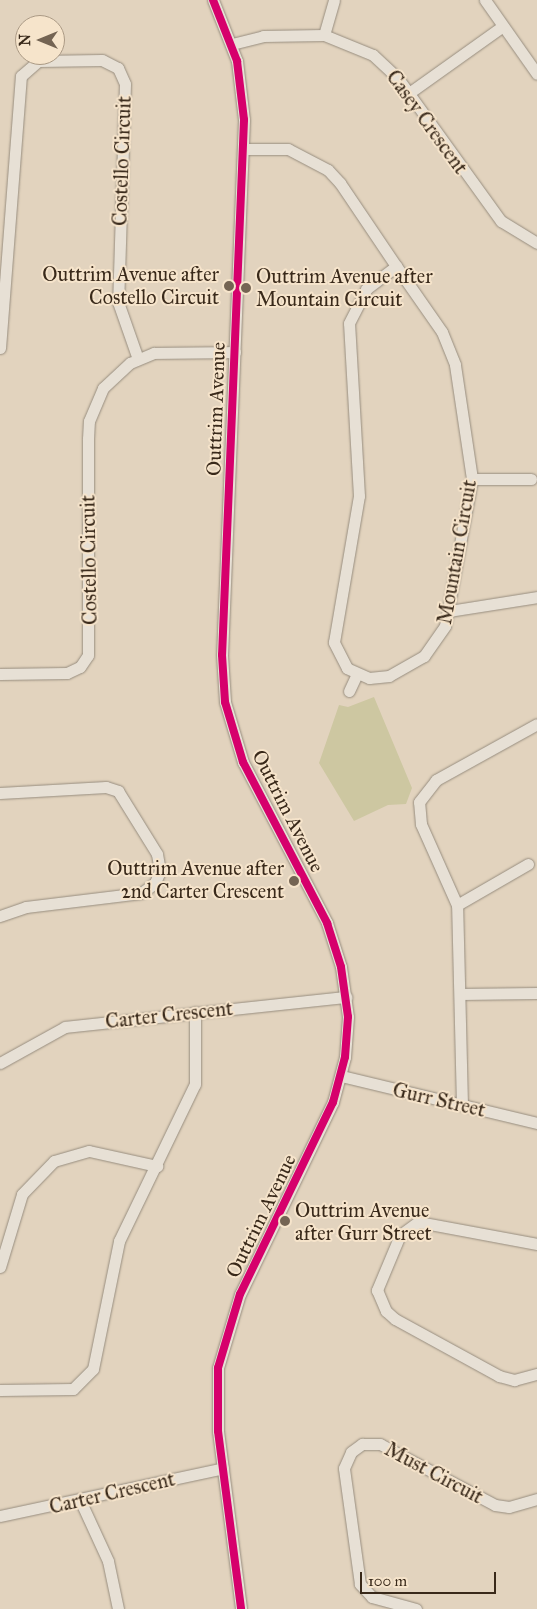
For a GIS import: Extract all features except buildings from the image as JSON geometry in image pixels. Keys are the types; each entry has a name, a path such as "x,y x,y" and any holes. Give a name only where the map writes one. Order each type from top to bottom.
{"street":[{"name":"Outtrim Avenue","path":"214,0 233,48 244,103 244,149 222,655 225,702 243,762 327,923 346,997 341,1076 328,1114 228,1323 216,1400 241,1609"},
{"path":"324,35 334,0"},
{"path":"485,0 537,74"},
{"path":"409,93 503,26"},
{"name":"Casey Crescent","path":"233,48 268,38 324,35 373,55 409,93 488,206 517,234 537,244"},
{"name":"Costello Circuit","path":"0,348 21,76 38,61 102,60 118,68 124,80 118,302 123,328 138,359"},
{"name":"Mountain Circuit","path":"244,149 288,149 321,164 340,183 450,347 472,479 449,611 442,633 424,656 389,676 357,674"},
{"path":"349,691 357,674 343,663 334,642 359,496 349,324 366,288 396,266"},
{"name":"Costello Circuit","path":"0,674 68,673 80,667 88,655 89,421 104,388 138,359 172,350 235,352"},
{"path":"472,479 531,479"},
{"path":"449,611 537,598"},
{"path":"462,1105 457,905 421,824 421,797 436,780 537,724"},
{"path":"0,792 106,787 118,791 157,854 160,871 155,884 141,894 26,907 0,916"},
{"path":"457,905 528,864"},
{"path":"460,994 537,993"},
{"name":"Carter Crescent","path":"0,1062 65,1027 346,997"},
{"path":"0,1390 62,1391 87,1379 94,1363 119,1241 157,1166 195,1084 195,1012"},
{"name":"Gurr Street","path":"341,1076 537,1123"},
{"path":"0,1267 22,1194 54,1161 89,1151 157,1166"},
{"path":"537,1244 418,1222 400,1235 377,1290 380,1302 394,1318 499,1376 514,1380 537,1374"},
{"name":"Must Circuit","path":"416,1609 372,1597 360,1584 344,1468 351,1452 362,1444 380,1444 495,1505 509,1507 537,1500"},
{"name":"Carter Crescent","path":"0,1516 223,1468"},
{"path":"80,1500 108,1561 118,1608 106,1609"}],"shaded area":[{"path":"374,697 412,788 406,804 388,805 354,821 319,763 339,705 348,707"}],"cycle path":[{"path":"213,0 237,61 244,120 222,655 225,702 243,762 327,923 341,967 348,1017 345,1057 333,1102 240,1294 218,1368 218,1431 241,1609"}],"place":[{"name":"Outtrim Avenue after Costello Circuit","path":"229,286"},
{"name":"Outtrim Avenue after Mountain Circuit","path":"246,288"},
{"name":"Outtrim Avenue after 2nd Carter Crescent","path":"294,881"},
{"name":"Outtrim Avenue after Gurr Street","path":"285,1221"}]}
